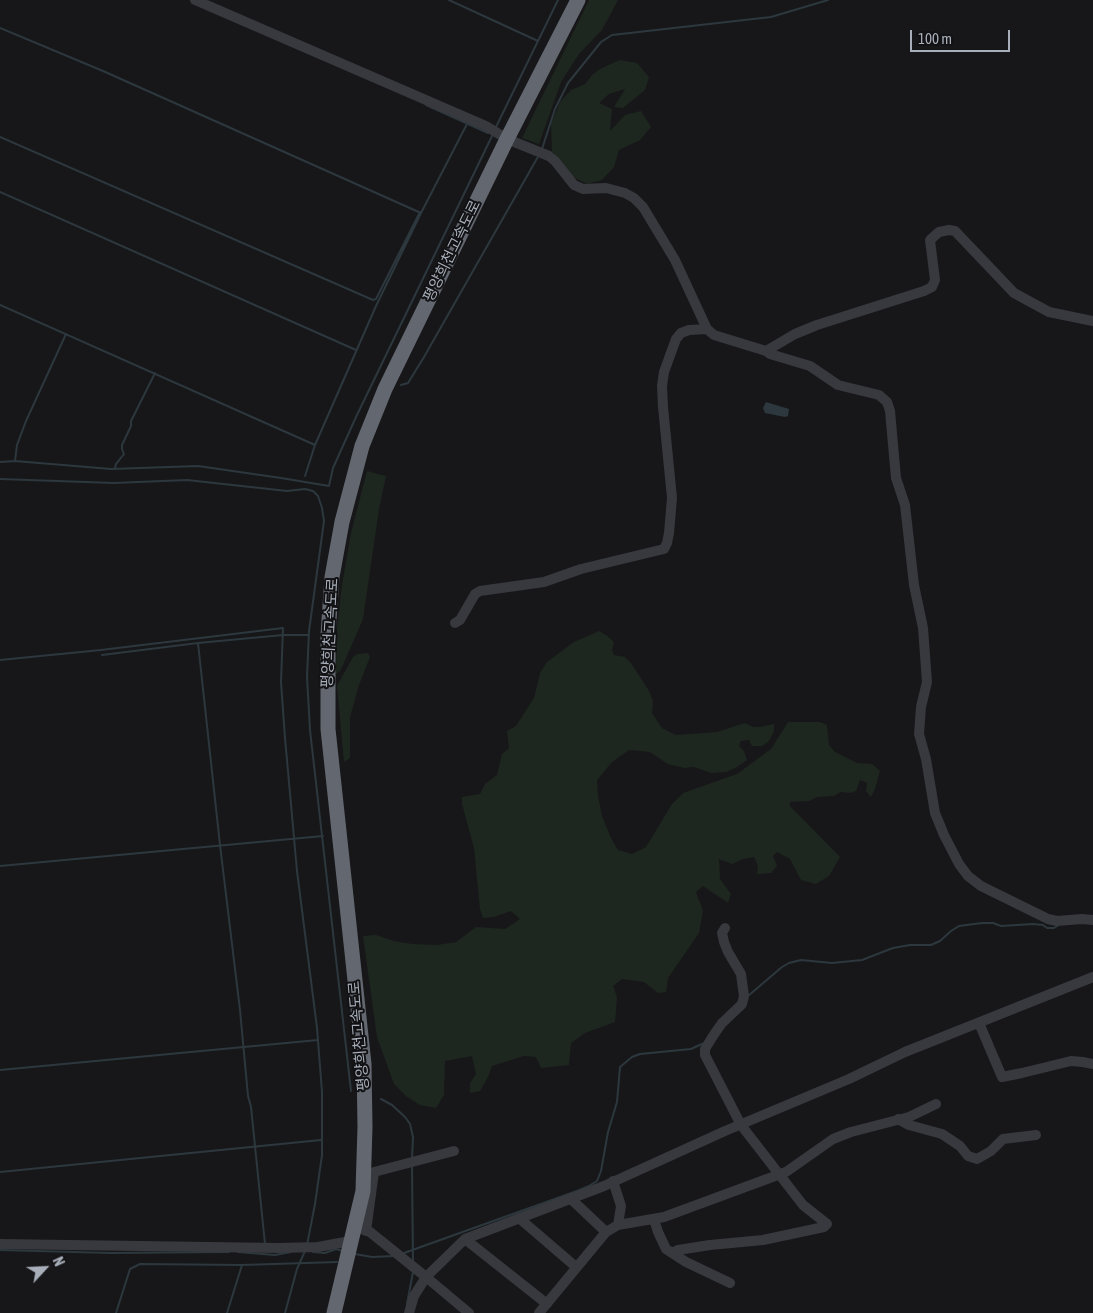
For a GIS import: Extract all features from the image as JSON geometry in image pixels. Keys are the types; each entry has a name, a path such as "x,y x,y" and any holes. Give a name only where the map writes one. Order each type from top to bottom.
{"highway":[{"name":"평양희천고속도로","path":"327,1313 346,1250 360,1229 365,1160 364,1064 328,729 328,635 332,576 342,522 362,446 385,389 504,137 566,0"},
{"name":"평양희천고속도로","path":"334,1313 354,1198 359,1133 358,1069 318,710 319,634 325,576 338,506 353,450 394,357 504,137 578,0"}],"street":[{"path":"195,0 486,126 504,137 549,156 574,185 583,189 606,188 625,193 643,207 675,260 707,329 714,335 810,366 838,385 879,395 887,402 890,411 896,478 905,505 914,585 923,628 927,682 921,707 918,734 926,760 935,812 944,835 959,864 968,876 981,886 1048,919 1057,921 1093,920"},
{"path":"766,351 795,334 817,325 932,287 935,280 930,240 939,232 949,230 955,231 1014,294 1049,312 1093,321"},
{"path":"456,623 460,620 475,594 480,591 538,584 581,570 664,549 670,533 672,498 663,407 662,386 664,372 676,339 681,332 707,329"},
{"path":"672,1253 686,1249 763,1240 824,1227 827,1224 803,1204 741,1125 705,1055 705,1049 713,1036 722,1023 742,1004 744,996 741,974 724,942 722,933 724,928"},
{"path":"409,1313 414,1296 426,1277 465,1239 613,1181 849,1079 905,1052 1093,978"},
{"path":"979,1022 1002,1077 1070,1061 1093,1064"},
{"path":"539,1313 606,1232 618,1225 654,1219 778,1174 792,1168 833,1139 851,1132 908,1117 936,1104"},
{"path":"898,1119 909,1125 942,1134 960,1146 968,1156 976,1159 991,1151 1003,1139 1036,1135"},
{"path":"454,1151 374,1172 360,1229 370,1232 469,1313"},
{"path":"613,1181 621,1206 618,1225"},
{"path":"570,1198 606,1232"},
{"path":"518,1218 576,1267"},
{"path":"654,1219 663,1244 672,1253 686,1262 730,1283"},
{"path":"465,1239 547,1304"},
{"path":"0,1244 306,1248 329,1246 346,1250"}],"shaded area":[{"path":"589,0 618,0 602,30 579,54 561,82 539,144 522,138"},
{"path":"620,60 637,63 649,77 645,90 623,108 614,107 625,89 609,94 599,103 612,109 610,131 625,115 641,111 651,127 640,140 619,150 614,167 602,180 587,184 573,177 552,151 551,124 560,102 571,90 585,84 600,69"},
{"path":"766,402 789,409 788,416 765,413 763,408"},
{"path":"367,471 386,476 379,509 363,619 343,665 336,674 337,628 342,585 351,533"},
{"path":"599,631 614,642 612,650 614,655 625,657 631,663 649,691 653,701 652,713 662,728 676,735 717,732 745,723 753,727 774,724 774,731 769,741 762,746 752,746 749,740 741,741 739,746 744,751 747,760 726,772 711,773 694,767 684,768 668,764 650,752 629,750 612,762 597,780 598,796 602,816 618,850 632,854 646,847 672,804 683,793 737,774 771,749 788,722 820,722 827,725 829,745 835,752 857,763 872,764 880,771 875,789 871,797 866,791 867,783 860,780 856,791 850,793 841,792 834,796 817,797 809,801 790,802 790,806 840,857 829,876 816,884 801,880 790,859 777,852 773,856 777,866 771,873 757,874 758,866 754,857 732,864 719,859 720,879 731,894 728,903 703,886 696,892 703,911 699,933 668,978 666,992 658,993 644,982 622,979 613,986 617,997 615,1022 585,1033 571,1043 569,1065 541,1068 536,1057 524,1056 492,1066 480,1091 470,1093 470,1083 476,1074 472,1056 445,1061 444,1095 436,1108 420,1105 406,1096 394,1084 377,1037 363,936 376,935 412,944 437,945 456,942 476,927 505,929 520,919 511,911 494,917 483,918 480,909 474,848 462,804 462,797 480,794 485,784 497,775 502,754 509,748 507,731 516,726 534,698 540,673 547,662 574,642"},
{"path":"368,653 370,657 359,685 350,717 350,758 344,762 337,686 353,657 357,654"}],"waterway":[{"path":"449,0 538,41"},
{"path":"496,127 558,0"},
{"path":"542,149 555,109 568,83 601,42 612,35 771,17 828,0"},
{"path":"0,28 103,71 421,213"},
{"path":"426,105 488,133"},
{"path":"305,476 315,445 376,306 467,124"},
{"path":"0,462 15,461 111,469 198,466 329,486 333,468 356,417 493,134"},
{"path":"0,137 373,300 376,299 420,212"},
{"path":"401,385 408,383 424,357 539,155"},
{"path":"0,192 356,350"},
{"path":"0,305 315,445"},
{"path":"15,461 17,445 26,421 66,334"},
{"path":"115,468 124,454 122,445 131,426 131,421 155,373"},
{"path":"0,479 114,483 187,480 287,491 305,489 313,491 318,496 324,521 309,631 307,677 310,730 351,1091"},
{"path":"0,660 283,628 281,682 285,738 297,871 317,1028 322,1092 322,1155 307,1245"},
{"path":"102,655 198,643 283,635 309,635"},
{"path":"198,643 265,1244"},
{"path":"0,866 323,836"},
{"path":"748,996 782,967 801,960 832,963 862,960 893,948 910,945 931,945 940,941 959,926 993,923 1001,926 1033,924 1054,928 1059,925"},
{"path":"0,1070 318,1040"},
{"path":"404,1253 577,1191 597,1181 617,1102 620,1067 632,1057 640,1054 691,1049 704,1043"},
{"path":"381,1099 392,1105 410,1124 413,1137 412,1159"},
{"path":"0,1172 321,1140"},
{"path":"412,1167 413,1262"},
{"path":"313,1252 325,1253 336,1249 343,1251"},
{"path":"0,1250 111,1253 229,1252"},
{"path":"285,1313 297,1269 305,1251"},
{"path":"238,1252 275,1255 291,1252"},
{"path":"355,1254 372,1257 394,1256"},
{"path":"116,1313 130,1269 140,1264 242,1265 337,1262"},
{"path":"227,1313 242,1265"},
{"path":"407,1304 413,1272"}]}
